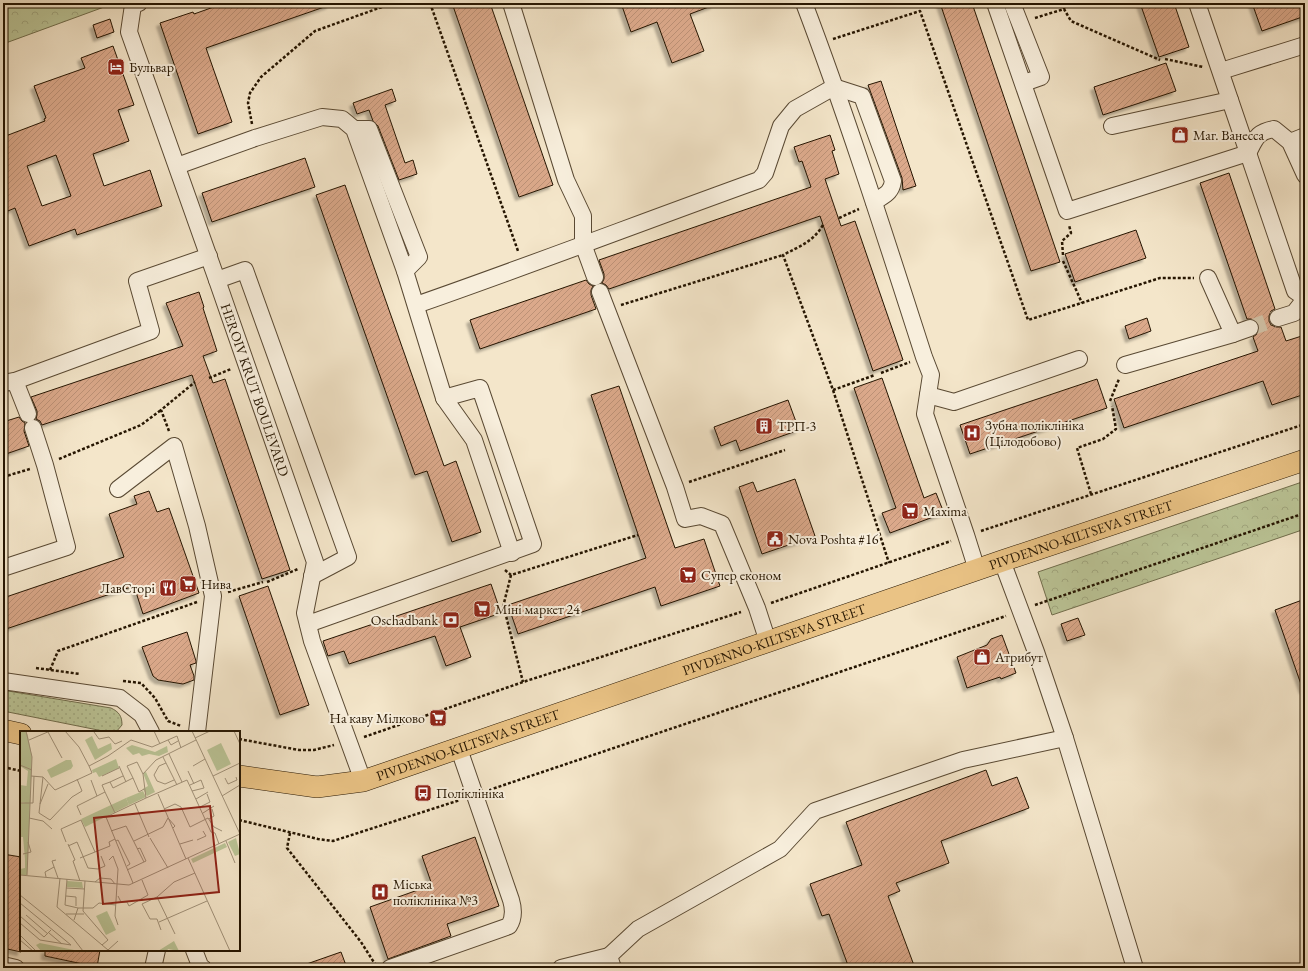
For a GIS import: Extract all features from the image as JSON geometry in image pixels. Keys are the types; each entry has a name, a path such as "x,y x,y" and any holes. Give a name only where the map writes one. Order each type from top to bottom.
{"main road":[{"name":"PIVDENNO-KILTSEVA STREET","path":"240,776 317,787 363,781 1002,561 1305,460"},
{"path":"3,730 20,734"}],"street":[{"name":"HEROIV KRUT BOULEVARD","path":"139,3 133,5 129,32 246,363 313,569 305,613 312,640 363,781"},
{"path":"511,3 566,180 583,216 583,244 595,277"},
{"path":"804,3 874,202 931,375 925,414 966,535 976,570"},
{"path":"995,3 1024,83 1067,211 1248,153 1256,137 1263,131 1274,129 1298,139 1305,175"},
{"path":"1012,3 1041,77 1024,83"},
{"path":"1197,3 1295,291 1305,299 1294,313 1278,318"},
{"path":"1221,71 1305,44"},
{"path":"416,305 524,267 759,180 765,173 781,126 796,109 834,87 862,96 893,181 892,188 888,193 874,202"},
{"path":"1112,126 1230,100"},
{"path":"177,166 322,116 342,119 354,129 405,271 444,398 474,440 512,553"},
{"path":"3,568 67,548 45,465 30,421 9,382 151,331 137,281 209,256"},
{"path":"217,280 245,270 348,557 313,569"},
{"path":"1208,278 1233,334"},
{"path":"600,292 675,486 685,519 701,516 722,524 757,608 768,642"},
{"path":"1125,365 1250,328"},
{"path":"928,395 954,402 1079,360"},
{"path":"308,624 512,553 533,544 480,388 444,398"},
{"path":"118,489 174,446 197,526 213,596 197,731"},
{"path":"1002,561 1036,652 1135,968"},
{"path":"3,681 120,698 142,715 150,731"},
{"path":"561,968 611,962 638,929 780,849 815,811 963,760 1064,738"},
{"path":"390,968 509,926 512,921 513,908 459,748"},
{"path":"153,968 157,951"},
{"path":"194,951 203,968"},
{"path":"3,965 16,968"}],"path":[{"path":"255,138 248,103 250,93 261,77 315,31 393,3"},
{"path":"430,3 524,267"},
{"path":"1064,3 1064,9 1071,20 1160,60"},
{"path":"1030,20 1064,9"},
{"path":"819,43 920,11 1028,320 1160,278 1208,278"},
{"path":"1165,59 1221,71"},
{"path":"839,218 874,202"},
{"path":"1063,254 1062,241 1071,233 1067,211"},
{"path":"606,309 783,255 809,242 818,234 823,225"},
{"path":"783,255 834,390 889,563"},
{"path":"1063,261 1082,303"},
{"path":"880,373 924,357"},
{"path":"209,378 246,363"},
{"path":"1110,401 1125,365"},
{"path":"834,390 875,375"},
{"path":"3,477 45,465 141,425 194,382"},
{"path":"1091,494 1077,448 1103,439 1116,429 1112,406"},
{"path":"161,410 174,446"},
{"path":"240,739 299,750 314,750 348,742 523,682 757,608 966,535 1305,424"},
{"path":"675,486 785,450"},
{"path":"240,820 290,833 333,841 476,795 1305,513"},
{"path":"511,575 638,535"},
{"path":"493,559 511,575"},
{"path":"267,582 313,569"},
{"path":"503,607 511,575"},
{"path":"50,670 58,651 213,596 263,582"},
{"path":"505,612 523,682"},
{"path":"3,767 20,771"},
{"path":"290,833 287,848 361,942 377,968"}],"green space":[{"path":"3,3 115,3 3,44"},
{"path":"1305,481 1305,529 1052,615 1038,572"},
{"path":"3,691 8,691 111,708 120,715 122,725 117,731 103,731 3,711"}],"building":[{"path":"225,3 329,3 330,5 206,48 232,122 198,134 160,23 193,12 194,14"},
{"path":"452,3 490,3 553,185 519,197"},
{"path":"621,3 714,3 714,5 690,14 704,51 672,63 657,22 631,32"},
{"path":"940,3 972,3 1060,262 1031,271"},
{"path":"1140,3 1174,3 1189,47 1159,57"},
{"path":"1252,3 1305,3 1305,16 1262,31"},
{"path":"110,19 114,32 97,38 93,25"},
{"path":"113,46 134,105 118,110 129,141 93,154 104,186 150,170 162,206 77,235 75,229 29,246 15,208 3,213 3,137 45,121 44,119 46,118 34,86 85,68 81,58","holes":["56,155 71,196 42,206 27,166"]},
{"path":"1166,63 1176,91 1103,115 1094,87"},
{"path":"881,81 916,186 903,190 902,178 868,85"},
{"path":"392,89 396,101 385,105 405,163 413,160 417,174 399,180 378,126 373,121 369,110 357,114 353,103"},
{"path":"830,135 835,150 832,151 839,174 825,179 841,226 855,221 903,360 873,371 820,216 609,289 602,283 604,274 599,260 811,187 802,161 799,162 794,147"},
{"path":"305,158 315,187 212,222 202,193"},
{"path":"1229,173 1275,309 1271,311 1269,321 1271,325 1281,327 1286,341 1305,335 1305,394 1272,405 1263,381 1124,428 1114,399 1258,351 1253,337 1259,330 1259,325 1256,321 1247,319 1200,183"},
{"path":"345,185 444,466 456,461 481,532 452,542 427,471 415,475 316,195"},
{"path":"1136,230 1146,258 1075,282 1065,254"},
{"path":"586,280 593,286 591,295 596,309 480,349 470,320"},
{"path":"199,292 217,351 203,356 213,383 225,379 290,570 262,579 192,375 42,425 40,421 36,419 37,411 31,397 183,346 166,303"},
{"path":"1147,318 1151,331 1129,339 1125,326"},
{"path":"882,378 924,498 936,493 944,513 890,533 882,513 896,508 854,388"},
{"path":"1097,379 1107,408 970,454 960,425"},
{"path":"619,386 675,548 704,539 720,586 661,606 655,587 518,634 508,605 646,558 591,395"},
{"name":"ТРП-3","path":"788,400 799,430 740,451 736,440 721,446 714,427"},
{"path":"19,417 25,423 24,431 29,446 3,455 3,422"},
{"path":"795,479 815,536 762,554 739,487 753,482 757,492"},
{"path":"149,491 157,512 169,508 199,593 143,614 134,586 3,630 3,598 124,557 109,514 137,504 134,496"},
{"path":"491,584 501,613 460,627 471,657 446,666 435,636 349,664 344,651 328,656 323,641"},
{"path":"268,586 309,705 280,715 239,596"},
{"path":"1305,599 1305,690 1303,690 1275,610"},
{"path":"1078,618 1085,635 1067,641 1061,624"},
{"path":"187,632 196,661 196,663 190,665 194,680 183,684 158,680 153,676 142,647"},
{"path":"1002,635 1016,673 1001,679 1000,677 967,688 957,657 987,645 991,639"},
{"path":"986,770 992,786 1017,777 1029,808 941,841 949,863 896,883 900,891 888,896 915,968 849,968 829,914 822,916 810,884 862,865 846,822"},
{"path":"475,837 499,906 447,924 451,936 388,959 370,907 432,885 422,856"},
{"path":"3,854 20,857 21,952 3,948"},
{"path":"45,951 100,951 97,967 45,956"},
{"path":"341,952 347,968 302,968 301,966"}],"tunnel":[{"path":"1250,328 1278,318"}],"place":[{"name":"Бульвар","path":"116,67"},
{"name":"Маг. Ванесса","path":"1180,135"},
{"name":"ТРП-3","path":"764,426"},
{"name":"Зубна поліклініка (Цілодобово)","path":"972,433"},
{"name":"Maxima","path":"910,511"},
{"name":"Nova Poshta #16","path":"775,539"},
{"name":"Супер економ","path":"688,575"},
{"name":"Нива","path":"188,584"},
{"name":"ЛавСторі","path":"168,588"},
{"name":"Міні маркет 24","path":"482,609"},
{"name":"Oschadbank","path":"451,620"},
{"name":"Атрибут","path":"982,657"},
{"name":"На каву Мілково","path":"438,718"},
{"name":"Поліклініка","path":"423,793"},
{"name":"Міська поліклініка №3","path":"380,892"}]}
